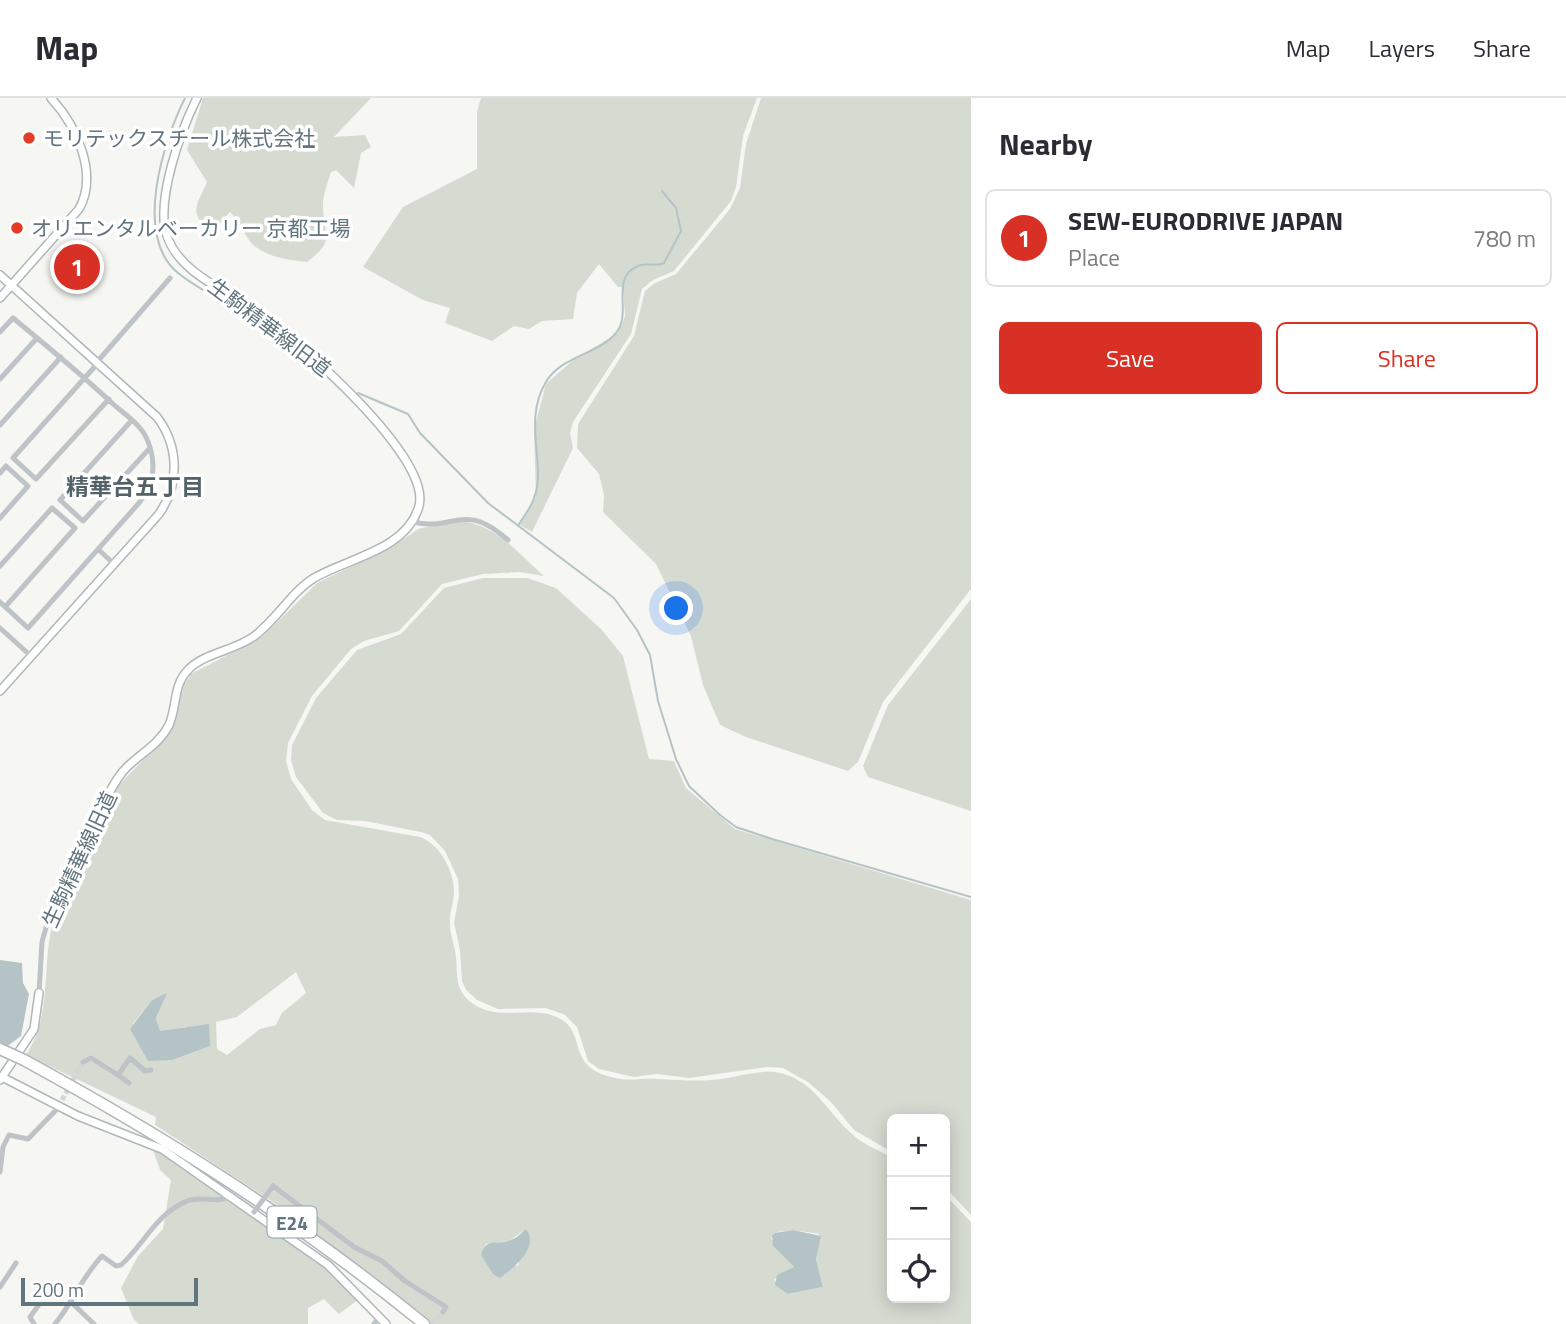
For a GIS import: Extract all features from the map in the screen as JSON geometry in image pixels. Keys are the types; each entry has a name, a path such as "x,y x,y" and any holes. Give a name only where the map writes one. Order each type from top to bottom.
{"highway":[{"name":"E24","path":"0,1049 152,1131 279,1213 424,1324"},
{"name":"E24","path":"152,1131 196,1165 315,1244 417,1324"}],"street":[{"path":"0,298 79,209 87,192 88,176 79,147 62,111 51,98"},
{"name":"生駒精華線旧道","path":"1,1079 34,1029 42,942 48,920 100,810 121,774 167,729 179,684 188,670 201,661 251,639 308,583 390,542 413,522 421,498 413,468 338,379 257,312 186,265 174,250 165,227 167,192 181,133 197,98"},
{"path":"0,275 157,417 168,435 174,460 173,483 163,508 0,691"},
{"path":"0,472 170,278"},
{"path":"0,332 13,318 132,420 142,431 150,448 153,469 148,489 99,550 28,628 3,605 75,528 52,508 0,566"},
{"path":"0,379 37,338"},
{"path":"0,425 61,358"},
{"path":"12,458 36,479 108,399"},
{"path":"132,420 60,500 83,521 150,448"},
{"path":"0,518 28,486 5,466"},
{"path":"413,522 424,525 452,519 475,520 492,527 508,540"},
{"path":"99,550 114,564"},
{"path":"0,628 31,656"},
{"path":"83,1062 91,1058 129,1083"},
{"path":"118,1075 130,1058 145,1071 151,1070"},
{"path":"1,1079 162,1149 328,1265 376,1321 386,1324"},
{"path":"0,1172 3,1147 9,1135 28,1139 60,1104"},
{"path":"253,1213 273,1186 354,1247 382,1261 412,1286 435,1298 446,1307 443,1312"},
{"path":"55,1324 72,1302 80,1281 102,1256 116,1266 121,1265 170,1210 198,1197 221,1201 229,1197"},
{"path":"0,1287 16,1263"},
{"path":"72,1302 94,1324"},
{"path":"34,1324 30,1317 37,1306"}],"shaded area":[{"path":"203,98 371,98 334,137 365,135 371,147 361,153 354,188 336,170 331,172 323,201 325,242 307,262 276,257 254,246 230,212 211,234 199,220 197,204 207,182 187,150"},
{"path":"481,98 757,98 743,136 736,187 731,201 674,271 653,280 642,289 631,334 573,422 570,433 573,448 532,532 520,525 536,497 534,429 546,384 572,361 618,333 625,316 623,287 618,287 599,264 577,293 573,319 542,321 529,329 514,326 492,341 445,323 450,308 423,300 363,267 403,207 477,169 477,112"},
{"path":"761,98 971,98 971,589 883,702 858,762 848,771 746,737 720,725 703,685 691,636 656,564 603,512 604,495 599,474 577,448 578,424 634,336 645,291 655,283 676,274 730,209 740,188 746,144"},
{"path":"454,521 468,522 503,539 544,576 519,572 483,574 442,584 399,631 364,641 351,649 312,696 288,743 286,761 291,779 312,810 325,820 420,837 440,852 452,876 454,896 450,927 459,985 466,997 482,1009 554,1016 571,1029 581,1056 587,1064 611,1077 629,1080 705,1080 777,1072 804,1084 855,1137 887,1155 887,1303 950,1303 950,1200 971,1222 971,1324 434,1324 282,1208 155,1125 156,1117 26,1055 40,1024 53,922 119,785 171,731 184,685 191,674 262,637 317,583 392,547 418,529","holes":["296,972 306,993 282,1013 276,1025 260,1029 227,1055 217,1049 216,1022 237,1017","166,994 156,1018 160,1031 170,1032 187,1026 148,1061 133,1024 152,1000","526,1229 518,1266 481,1255 486,1244 509,1241","793,1230 819,1234 816,1259 823,1287 789,1294 774,1280 794,1267 777,1250 771,1238 777,1232"]},
{"path":"483,578 527,578 556,588 601,629 623,656 649,759 674,761 686,788 735,829 971,900 971,1215 950,1192 950,1114 887,1114 887,1149 854,1130 831,1102 808,1082 783,1068 768,1067 689,1078 657,1074 634,1077 599,1069 588,1061 577,1027 565,1015 546,1008 498,1009 477,1000 466,990 462,981 460,950 454,923 459,895 458,879 445,851 430,835 421,832 365,821 337,820 323,813 296,777 291,760 292,745 316,698 357,650 401,634 444,588"},
{"path":"971,599 971,811 868,777 863,766 888,705"},
{"path":"0,960 22,963 23,983 29,994 21,1036 0,1052"},
{"path":"167,993 156,1018 160,1031 209,1024 210,1046 172,1060 148,1061 130,1029 152,1000"},
{"path":"152,1147 178,1161 251,1217 298,1245 327,1267 359,1299 339,1314 324,1299 308,1308 308,1324 139,1324 134,1320 121,1288 138,1256 163,1229 171,1180 160,1170"},
{"path":"526,1229 530,1243 524,1257 500,1278 493,1274 481,1255 483,1249 489,1243 513,1239"},
{"path":"793,1230 821,1236 816,1259 823,1287 788,1294 775,1285 777,1275 794,1267 773,1246 772,1236"}],"waterway":[{"path":"185,98 168,139 156,188 157,236 164,257 178,273 250,319 316,373"},
{"path":"518,526 531,505 537,485 536,412 546,382 561,366 600,346 616,333 623,316 623,287 629,272 644,264 664,263 681,231 676,208 662,191"},
{"path":"358,393 408,414 420,433 488,503 614,598 637,630 650,655 658,701 676,759 689,786 720,815 736,827 772,839 971,897"}],"tunnel":[{"path":"62,1100 83,1062"},
{"path":"431,1324 443,1312"}],"place":[{"name":"モリテックスチール株式会社","path":"29,138"},
{"name":"オリエンタルベーカリー 京都工場","path":"17,228"},
{"name":"SEW-EURODRIVE JAPAN","path":"77,267"}],"district":[{"name":"精華台五丁目","path":"135,486"}]}
